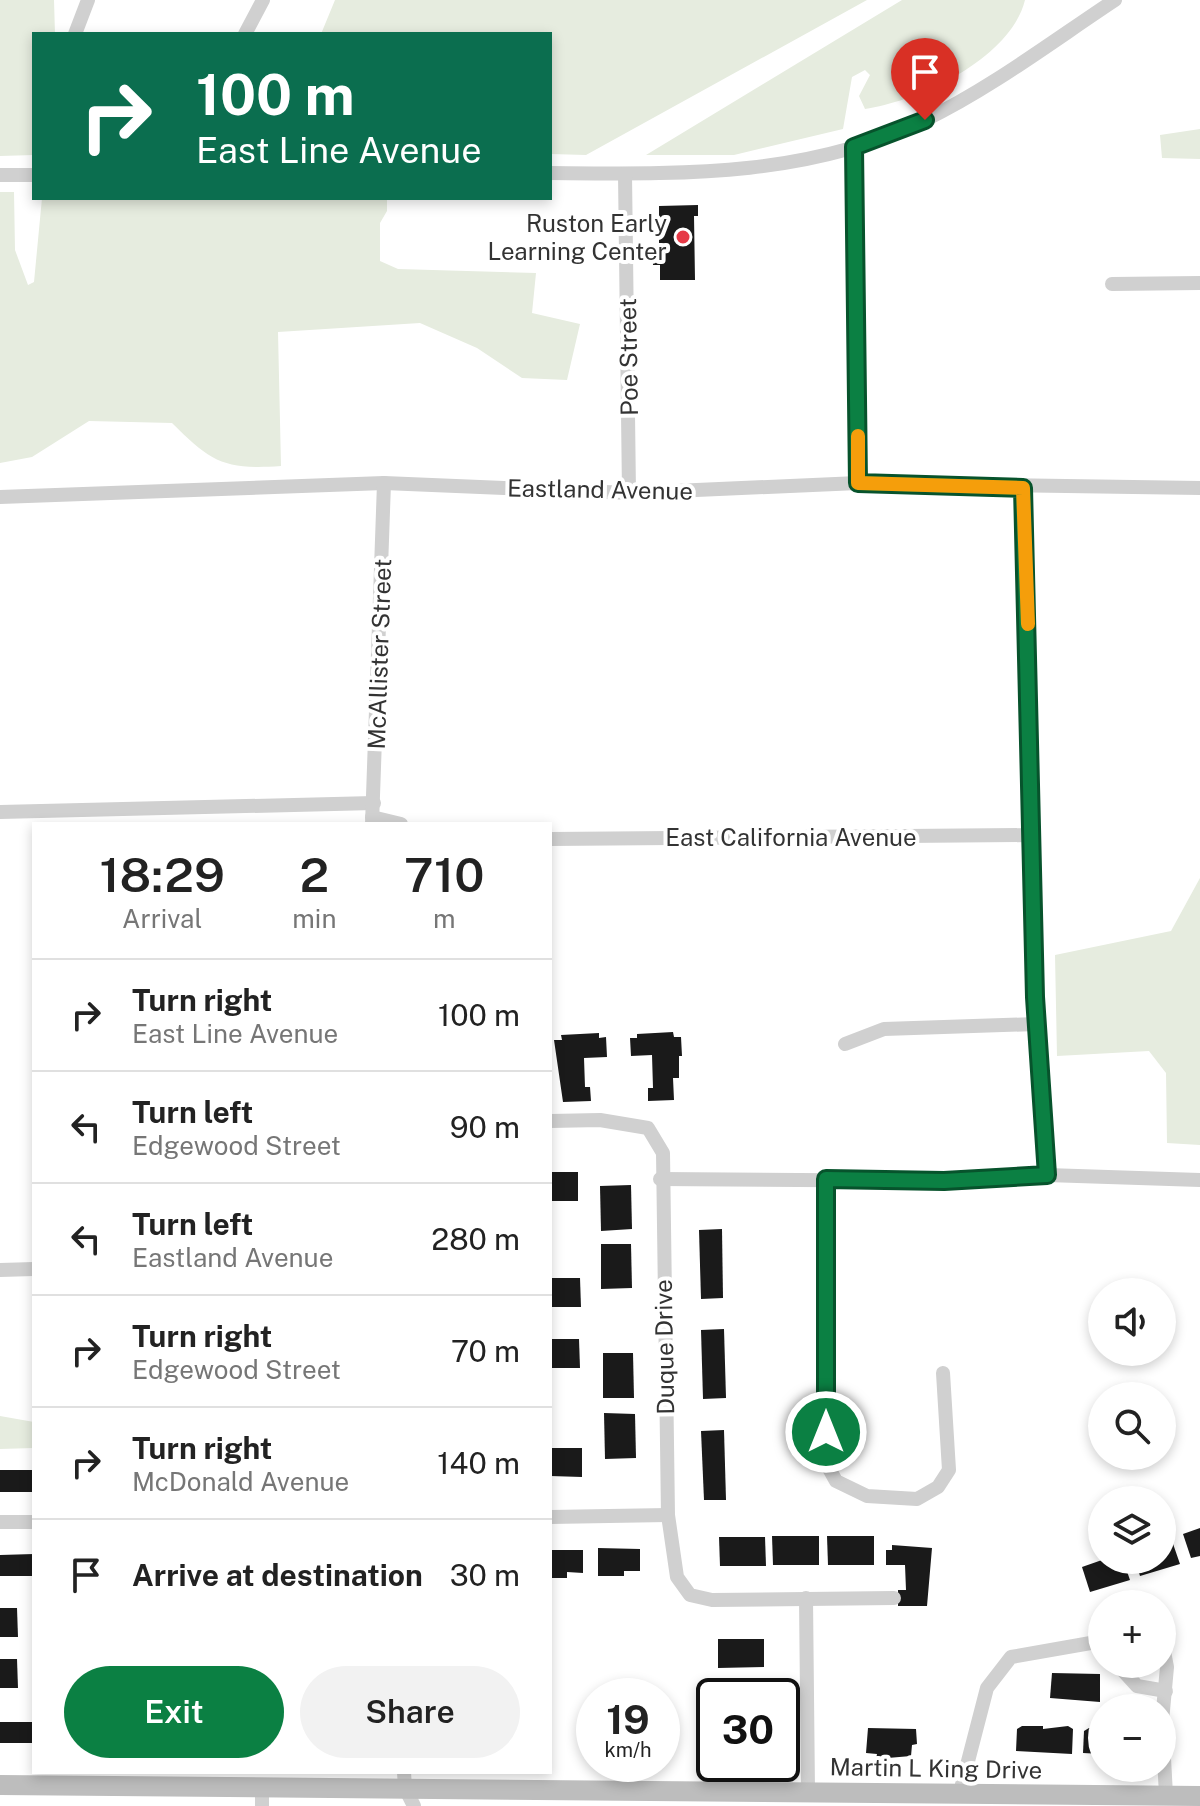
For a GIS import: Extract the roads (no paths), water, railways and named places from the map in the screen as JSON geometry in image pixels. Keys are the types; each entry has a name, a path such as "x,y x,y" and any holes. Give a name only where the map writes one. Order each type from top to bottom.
{"main road":[{"name":"Martin L King Drive","path":"0,1785 207,1779 262,1796 408,1789 1200,1796"}],"street":[{"path":"76,32 88,0"},
{"path":"246,32 263,0"},
{"path":"552,173 697,174 766,168 854,147 936,114 1115,0"},
{"path":"854,147 858,483"},
{"name":"Poe Street","path":"625,174 629,493"},
{"path":"0,175 32,175"},
{"path":"1112,284 1200,283"},
{"name":"Eastland Avenue","path":"0,497 384,483 629,493 858,483 1023,488 1200,488"},
{"name":"McAllister Street","path":"373,815 384,483"},
{"path":"1023,488 1036,1024 1047,1175"},
{"path":"0,812 373,815 395,822"},
{"name":"East California Avenue","path":"552,839 1032,835"},
{"path":"845,1044 884,1029 1036,1024"},
{"name":"Duque Drive","path":"552,1121 600,1120 648,1128 663,1153 660,1179 668,1515 677,1577 690,1595 712,1600 894,1598"},
{"path":"660,1179 944,1181 1047,1175 1200,1180"},
{"path":"826,1179 826,1463 836,1481 867,1496 917,1499 938,1487 949,1470 943,1373"},
{"path":"0,1270 32,1269"},
{"path":"552,1517 668,1515"},
{"path":"0,1522 32,1522"},
{"path":"806,1598 808,1792"},
{"path":"959,1796 987,1688 1011,1657 1088,1643"},
{"path":"1130,1678 1137,1686 1166,1691"},
{"path":"1166,1678 1162,1721 1166,1795"}],"place":[{"name":"Ruston Early Learning Center","path":"683,237"}]}
